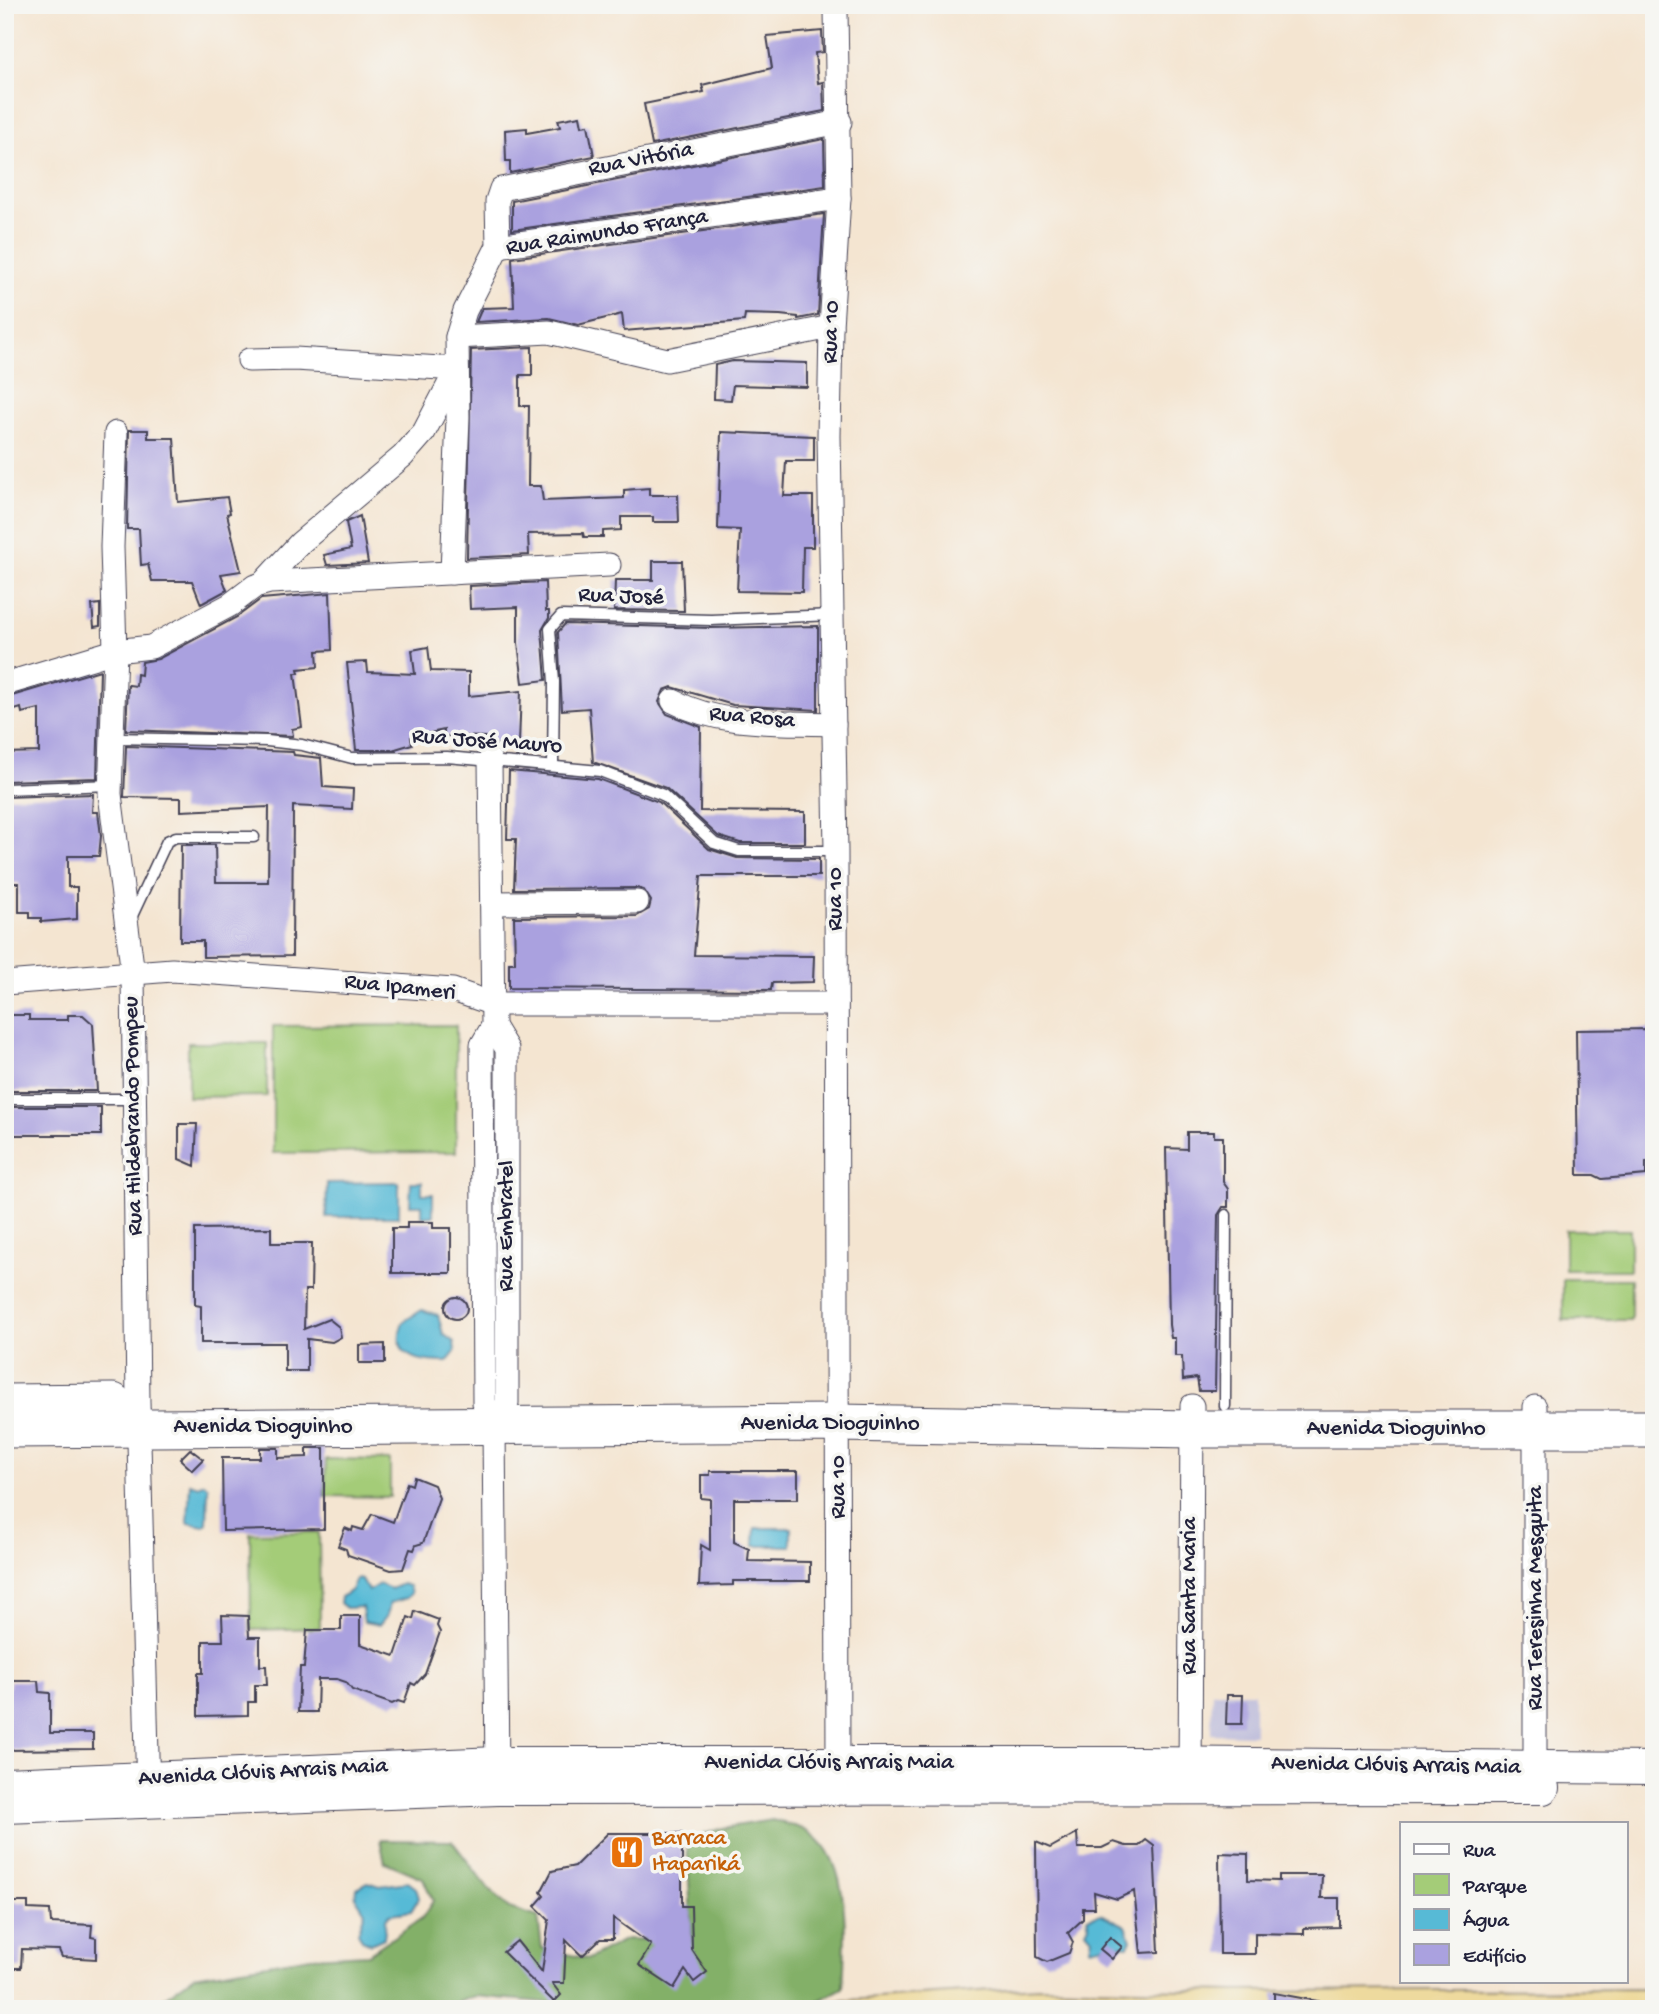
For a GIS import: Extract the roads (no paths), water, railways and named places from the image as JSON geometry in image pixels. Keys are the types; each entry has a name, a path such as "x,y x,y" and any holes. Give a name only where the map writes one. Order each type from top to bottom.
{"main road":[{"name":"Avenida Dioguinho","path":"5,1403 138,1414 495,1410 1536,1418 1654,1429"},
{"name":"Avenida Dioguinho","path":"1536,1418 1654,1408"},
{"name":"Avenida Dioguinho","path":"5,1429 138,1414"},
{"name":"Avenida Clóvis Arrais Maia","path":"5,1807 148,1790 497,1776 1190,1775 1468,1765 1535,1778 1654,1788"},
{"name":"Avenida Clóvis Arrais Maia","path":"1535,1778 1654,1768"},
{"name":"Avenida Clóvis Arrais Maia","path":"5,1784 148,1790"}],"street":[{"name":"Rua 10","path":"836,10 840,122 839,198 831,327 829,436 836,851 838,1776"},
{"name":"Rua Vitória","path":"498,246 497,201 499,193 505,187 840,122"},
{"name":"Rua Raimundo França","path":"452,573 457,337 465,311 498,246 839,198"},
{"path":"457,337 549,332 667,360 831,327"},
{"path":"5,684 116,651 142,650 170,639 263,583 300,543 403,456 424,432 457,369 295,359 249,360"},
{"name":"Rua Hildebrando Pompeu","path":"116,433 113,484 116,651 111,785 113,821 133,974 138,1414 148,1790"},
{"path":"263,583 609,565"},
{"name":"Rua Rosa","path":"673,701 704,716 733,720 834,724"},
{"name":"Rua Embratel","path":"490,760 493,1015 482,1045 495,1410 497,1776"},
{"path":"493,903 637,902"},
{"name":"Rua Ipameri","path":"5,983 173,970 453,990 493,1015 836,1004"},
{"name":"Rua Santa Maria","path":"1190,1775 1203,1414"},
{"name":"Rua Teresinha Mesquita","path":"1535,1778 1536,1418"}],"lane":[{"name":"Rua José","path":"553,765 554,682 550,629 561,616 712,620 833,615"},
{"name":"Rua José Mauro","path":"112,738 267,741 302,745 352,758 490,760 600,771 644,786 674,803 714,843 727,848 739,851 836,851"},
{"path":"5,789 111,785"},
{"path":"128,924 167,841 176,837 254,837"},
{"path":"5,1099 134,1099"},
{"path":"1203,1414 1226,1216"}],"water":[{"path":"399,1182 399,1217 326,1217 327,1183"},
{"path":"411,1182 422,1182 422,1194 433,1194 433,1216 422,1217 422,1205 410,1205"},
{"path":"422,1310 438,1315 443,1334 454,1342 455,1352 447,1362 427,1361 410,1356 400,1344 403,1322"},
{"path":"190,1483 198,1486 204,1483 208,1487 207,1523 204,1526 188,1523"},
{"path":"755,1528 791,1528 791,1546 754,1546"},
{"path":"356,1579 362,1580 368,1591 379,1584 391,1589 402,1584 409,1586 411,1593 407,1598 390,1603 387,1616 379,1625 364,1622 362,1607 346,1608 340,1603 341,1597 351,1590"},
{"path":"368,1882 380,1886 408,1882 416,1888 419,1898 411,1911 390,1914 386,1919 384,1938 371,1944 362,1940 358,1932 365,1912 355,1896 357,1888"},
{"path":"1101,1914 1126,1926 1131,1940 1128,1946 1109,1944 1090,1948 1092,1938 1086,1931 1089,1925 1087,1918"}],"place":[{"name":"Barraca Itapariká","path":"627,1852"}]}
